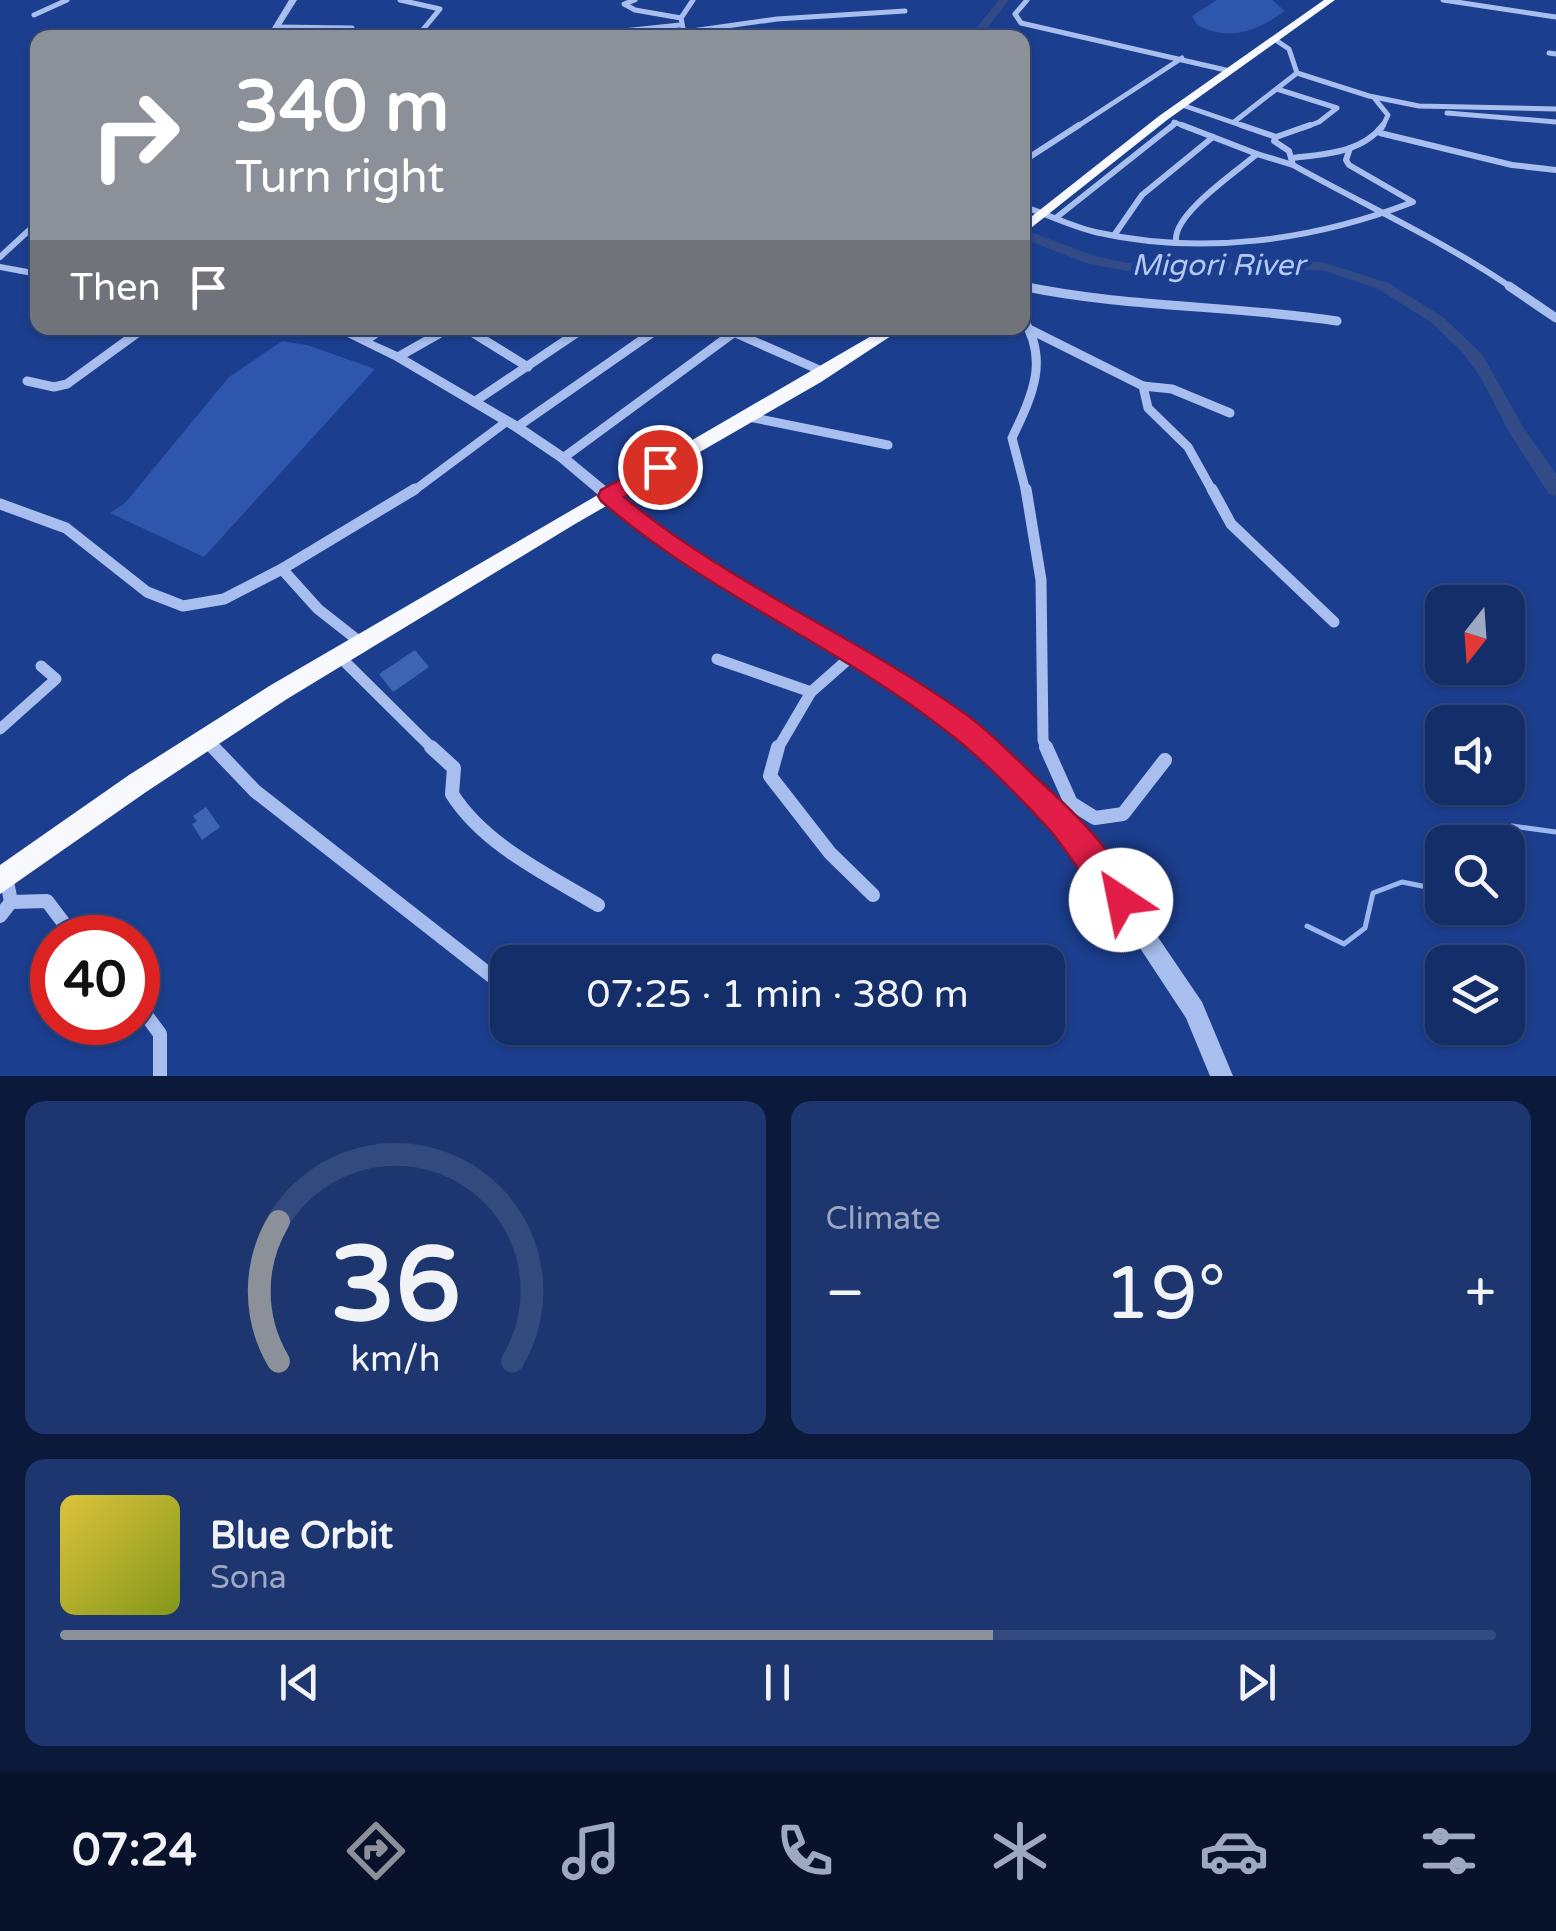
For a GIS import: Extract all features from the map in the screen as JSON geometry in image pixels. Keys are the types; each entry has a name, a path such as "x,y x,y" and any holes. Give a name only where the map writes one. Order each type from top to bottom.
{"highway":[{"path":"1030,225 1050,215 1170,120 1182,106 1330,0"},
{"path":"2,877 205,738 338,654 885,335"}],"street":[{"path":"34,16 67,0"},
{"path":"275,30 293,0"},
{"path":"400,0 440,9 423,30"},
{"path":"630,0 624,4 682,28"},
{"path":"682,28 693,0"},
{"path":"1028,0 1015,14 1022,22 1230,71"},
{"path":"1443,0 1556,17"},
{"path":"657,30 904,10"},
{"path":"277,27 351,30"},
{"path":"1274,39 1289,49 1297,74"},
{"path":"1030,157 1182,58"},
{"path":"1234,122 1297,74"},
{"path":"1297,74 1369,96 1458,115 1556,122"},
{"path":"1182,106 1276,137 1319,122 1337,108 1278,89"},
{"path":"1369,96 1384,106 1388,114 1380,133"},
{"path":"1433,108 1556,109"},
{"path":"1170,120 1257,154 1293,161 1350,148 1380,133 1512,165 1556,170"},
{"path":"1115,234 1120,221 1139,200 1213,137"},
{"path":"1276,137 1274,140 1293,161 1379,213 1462,254 1555,318"},
{"path":"1030,209 1115,234 1176,241 1287,237 1413,202 1346,162 1350,148"},
{"path":"1176,241 1175,232 1185,215 1257,154"},
{"path":"0,257 30,229"},
{"path":"0,267 30,273"},
{"path":"1030,288 1082,300 1270,310 1337,320"},
{"path":"1031,330 1142,386 1172,389 1230,412"},
{"path":"1031,330 1038,360 1037,379 1012,438 1029,501 1041,580 1043,740 1064,810 1194,1010 1222,1076"},
{"path":"27,381 67,384 134,335"},
{"path":"354,335 398,357 563,458 653,534 853,654 960,726 1064,810 1096,818 1123,814 1165,760"},
{"path":"366,340 374,335"},
{"path":"398,357 437,335"},
{"path":"477,335 528,367"},
{"path":"474,402 574,335"},
{"path":"0,504 64,526 131,577 147,594 169,604 210,604 282,569 395,504 648,335"},
{"path":"563,458 724,335"},
{"path":"745,335 824,372"},
{"path":"1142,386 1148,408 1188,448 1231,524 1334,622"},
{"path":"748,417 888,445"},
{"path":"282,569 306,599 336,627 360,642"},
{"path":"338,654 410,729 454,768 452,794 467,816 517,855 598,905"},
{"path":"853,654 811,692 774,753 770,776 830,852 873,895"},
{"path":"717,659 811,692"},
{"path":"0,729 56,679 40,666"},
{"path":"205,738 232,770 282,815 351,862 490,977"},
{"path":"2,877 11,902"},
{"path":"11,902 47,901 58,915"},
{"path":"0,916 11,902"},
{"path":"160,1045 160,1076"}],"shaded area":[{"path":"1217,0 1272,0 1285,11 1243,32 1221,33 1197,25 1192,16"},
{"path":"282,341 307,345 375,369 204,557 110,513 125,503 229,377"}],"building":[{"path":"415,650 429,667 393,692 379,674"},
{"path":"206,807 220,827 202,840 192,824 197,821 193,816"}],"waterway":[{"name":"Migori River","path":"980,30 1004,0"},
{"name":"Migori River","path":"1030,236 1091,260 1127,267 1322,266 1383,286 1437,320 1477,358 1516,430 1556,489"},
{"path":"1525,828 1556,832"},
{"path":"1307,926 1344,944 1365,928 1373,893 1402,882 1425,887"}],"route":[{"path":"660,467 609,496 653,534 695,562 853,654 960,726 1058,817 1087,850 1121,900"}]}
